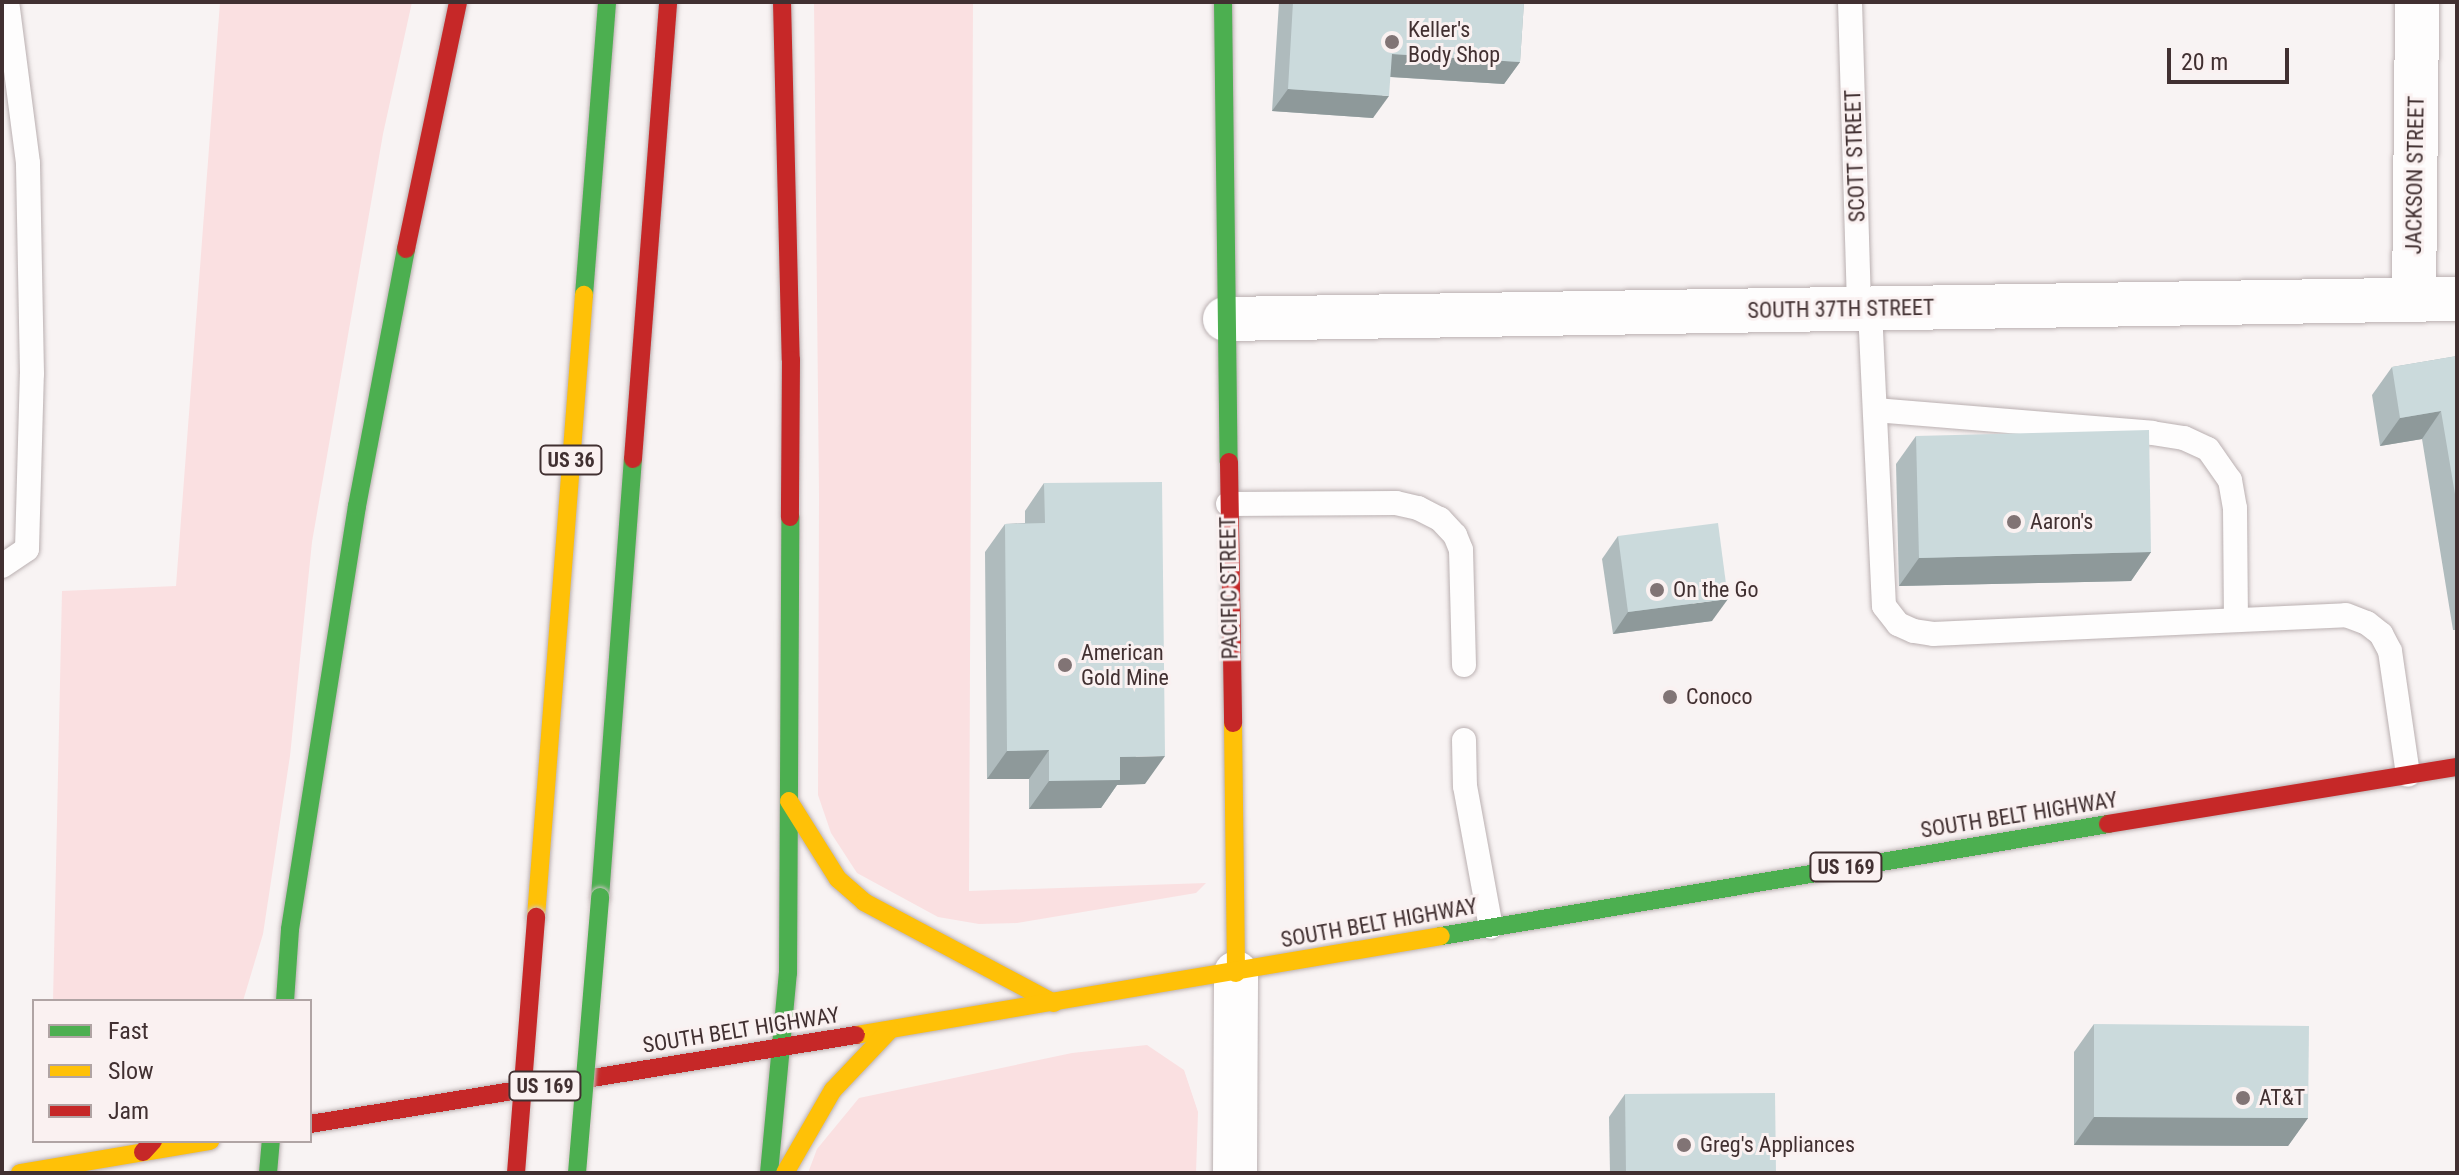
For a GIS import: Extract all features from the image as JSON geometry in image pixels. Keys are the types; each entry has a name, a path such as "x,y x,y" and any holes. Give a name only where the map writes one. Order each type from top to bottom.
{"main road":[{"path":"285,999 290,929 360,491 422,163 458,2"},
{"name":"US 36","path":"516,1173 607,2"},
{"name":"US 36","path":"577,1173 668,2"},
{"path":"769,1173 788,973 791,360 782,2"},
{"name":"PACIFIC STREET","path":"1223,2 1236,973"},
{"name":"SOUTH BELT HIGHWAY","path":"312,1124 1236,973 1491,927 2457,767"},
{"path":"789,801 838,879 864,902 1054,1003"},
{"path":"267,987 290,929"},
{"path":"785,1173 833,1090 890,1030"},
{"path":"20,1173 148,1147 189,1143"},
{"path":"268,1173 271,1143"}],"street":[{"name":"JACKSON STREET","path":"2414,300 2417,2"},
{"name":"SOUTH 37TH STREET","path":"1225,319 2457,299"},
{"name":"PACIFIC STREET","path":"1235,1173 1236,973"}],"lane":[{"path":"2,566 27,549 32,374 28,163 7,2"},
{"name":"SCOTT STREET","path":"1850,2 1884,606 1898,624 1933,634 2346,615 2367,623 2381,634 2390,651 2408,775"},
{"path":"1875,410 2152,433 2184,438 2208,449 2230,480 2235,508 2236,618"},
{"path":"1228,504 1396,503 1418,508 1440,519 1455,535 1461,550 1464,665"},
{"path":"1464,740 1465,786 1491,927"}],"shaded area":[{"path":"220,2 412,2 383,134 312,542 290,756 263,934 244,999 53,999 62,591 176,586"},
{"path":"814,2 973,2 969,891 1206,883 1196,893 1017,923 979,924 938,917 857,873 831,833 818,795 819,496"},
{"path":"1147,1045 1184,1070 1198,1112 1196,1173 808,1173 817,1149 859,1098 1072,1053"}],"building":[{"name":"Keller's Body Shop","path":"1293,2 1524,2 1520,62 1392,54 1389,96 1288,89"},
{"path":"2457,356 2457,506 2441,411 2400,418 2392,367"},
{"name":"Aaron's","path":"2149,430 2151,552 1919,558 1916,436"},
{"name":"American Gold Mine","path":"1162,482 1165,756 1120,757 1120,780 1049,781 1049,750 1007,751 1005,524 1045,523 1044,483"},
{"path":"1718,523 1728,599 1628,612 1618,536"},
{"path":"2094,1024 2309,1026 2308,1118 2094,1117"},
{"name":"Greg's Appliances","path":"1775,1093 1776,1173 1626,1173 1625,1094"}],"traffic: fast":[{"path":"584,295 607,2"},
{"path":"1223,2 1229,462"},
{"path":"285,999 290,929 357,506 406,249"},
{"path":"600,897 633,459"},
{"path":"769,1173 788,973 790,517"},
{"path":"1441,936 2108,824"},
{"path":"577,1173 600,897"},
{"path":"268,1173 271,1143"}],"traffic: slow":[{"path":"536,917 584,295"},
{"path":"1233,723 1236,973"},
{"path":"789,801 838,879 864,902 1054,1003"},
{"path":"856,1035 1441,936"},
{"path":"785,1173 833,1090 890,1030"},
{"path":"20,1173 198,1143"}],"traffic: jam":[{"path":"406,249 458,2"},
{"path":"633,459 668,2"},
{"path":"782,2 791,360 790,517"},
{"path":"1229,462 1233,723"},
{"path":"2108,824 2457,767"},
{"path":"516,1173 536,917"},
{"path":"312,1124 856,1035"},
{"path":"143,1152 151,1143"}],"place":[{"name":"Keller's Body Shop","path":"1392,42"},
{"name":"Aaron's","path":"2014,522"},
{"name":"On the Go","path":"1657,590"},
{"name":"American Gold Mine","path":"1065,665"},
{"name":"Conoco","path":"1670,697"},
{"name":"AT&T","path":"2243,1098"},
{"name":"Greg's Appliances","path":"1684,1145"}]}
